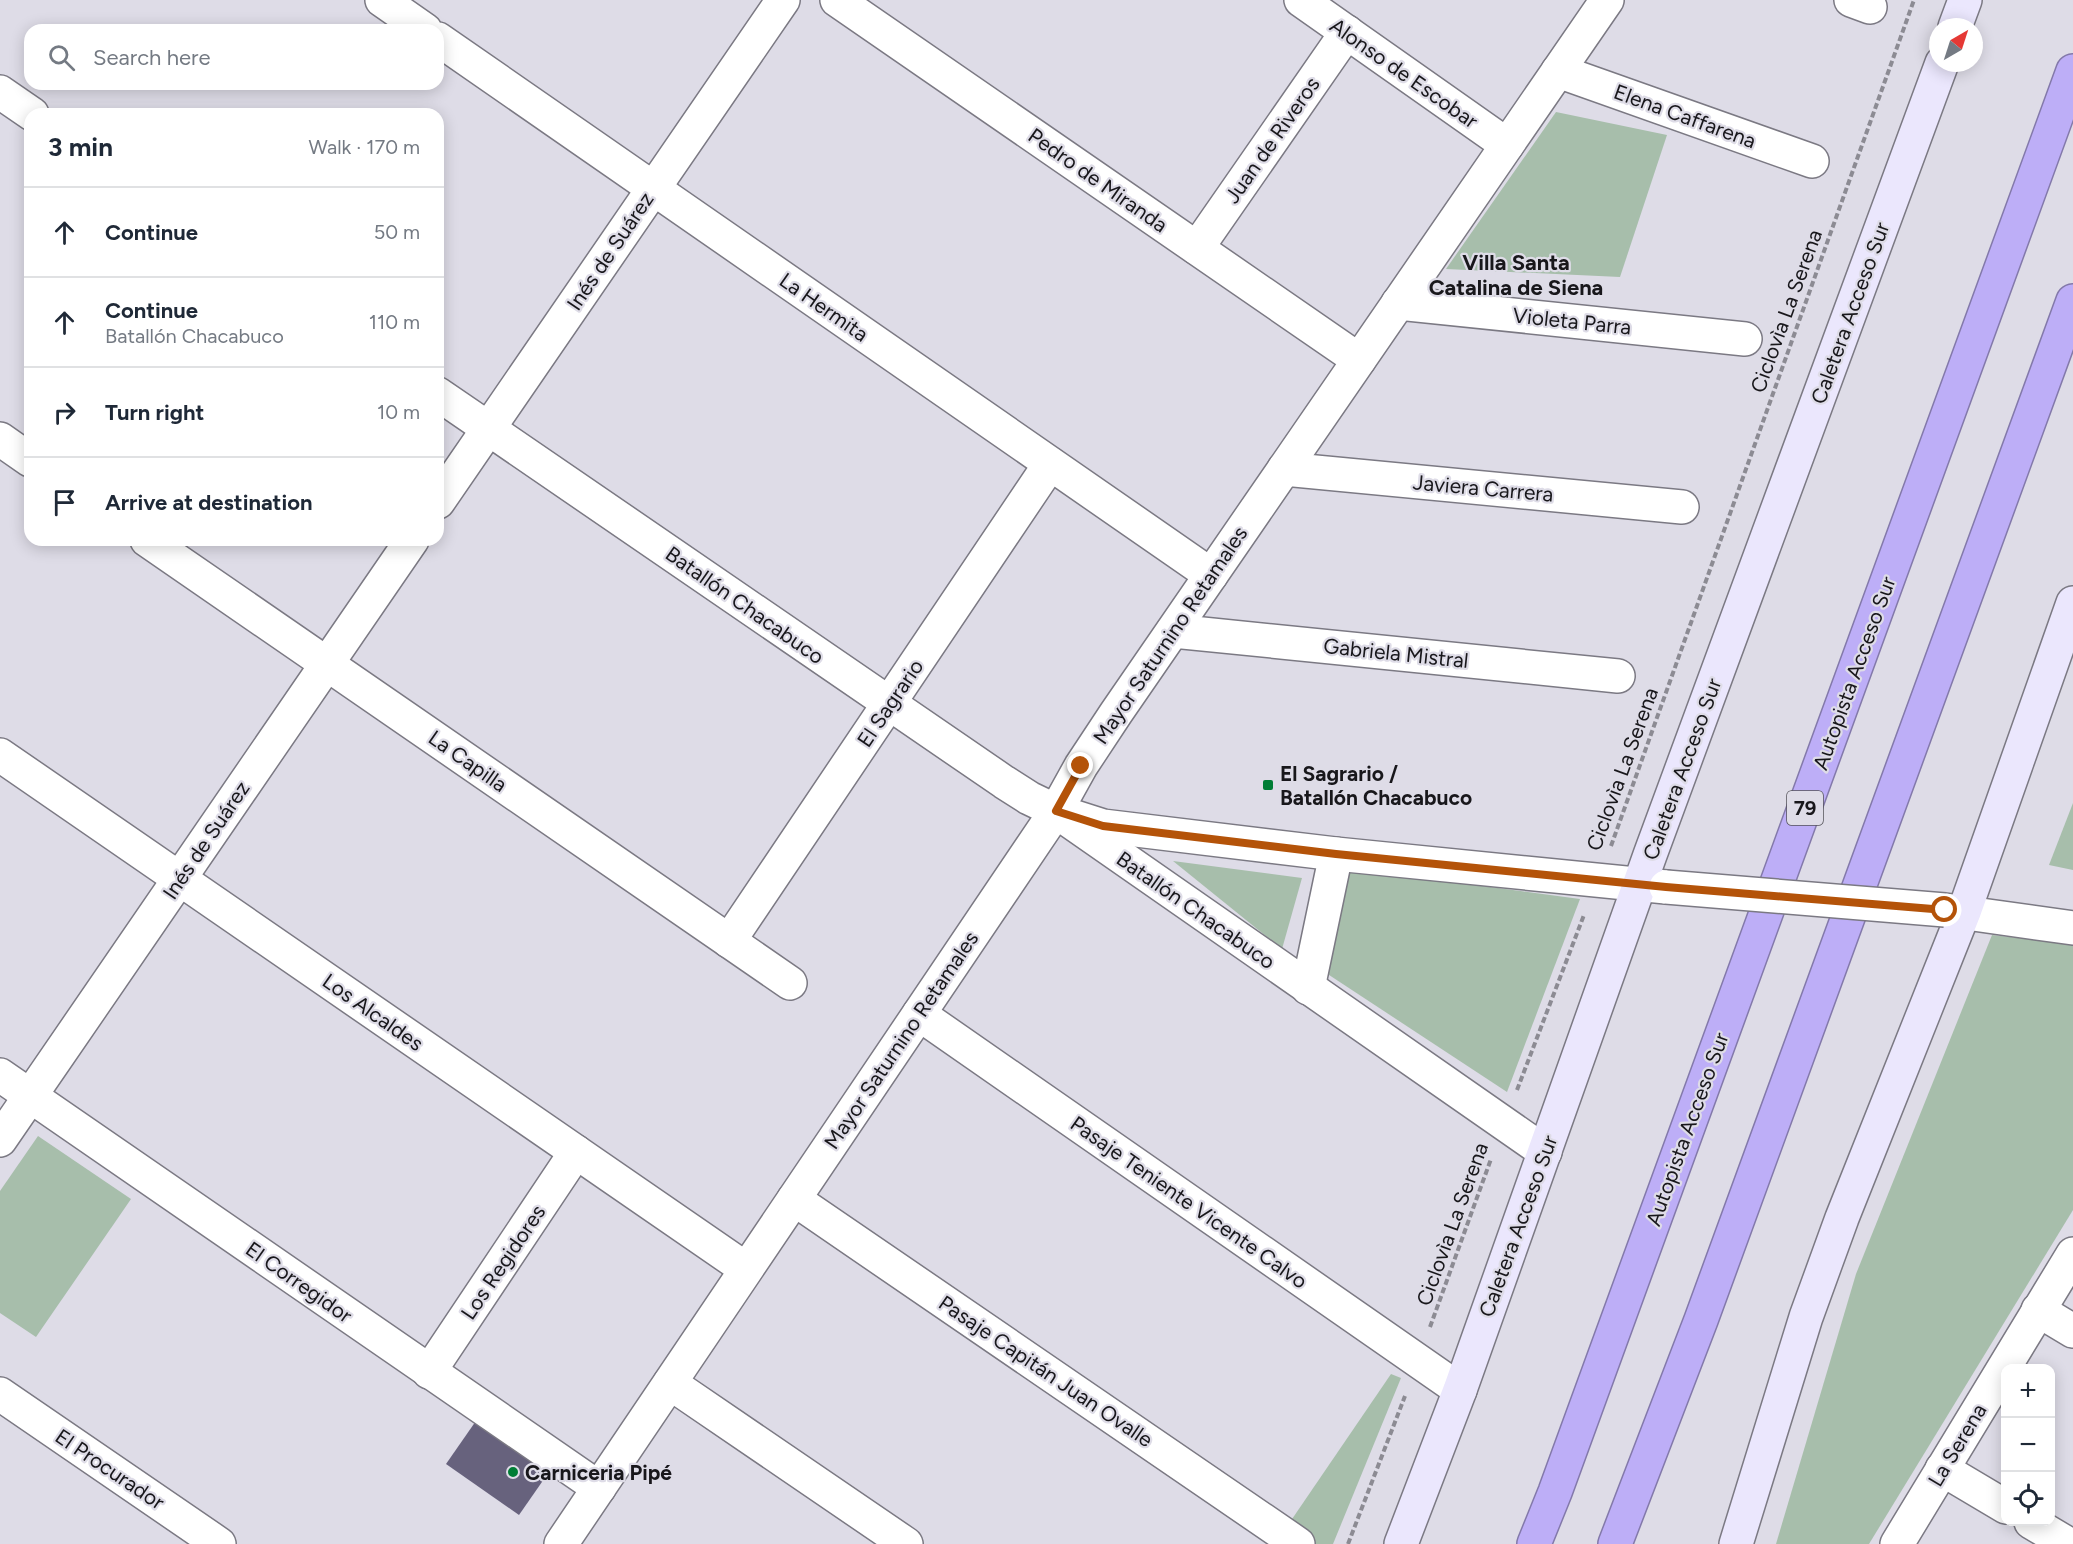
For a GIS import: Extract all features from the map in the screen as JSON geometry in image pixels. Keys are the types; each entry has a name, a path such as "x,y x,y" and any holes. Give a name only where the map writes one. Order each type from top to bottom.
{"highway":[{"name":"Autopista Acceso Sur","path":"1534,1544 1555,1492 2073,71"},
{"path":"1615,1544 1705,1309 2073,301"}],"main road":[{"path":"1958,18 1965,0"},
{"name":"Caletera Acceso Sur","path":"1401,1544 1460,1390 1545,1152 1653,885 1939,72"},
{"path":"1736,1544 1806,1317 1954,911 2073,603"}],"street":[{"path":"382,0 416,24"},
{"name":"Inés de Suárez","path":"444,493 783,0"},
{"name":"Pedro de Miranda","path":"837,0 1359,360"},
{"name":"Alonso de Escobar","path":"1301,0 1507,145"},
{"name":"Mayor Saturnino Retamales","path":"561,1544 1056,811 1092,750 1607,0"},
{"name":"Juan de Riveros","path":"1197,248 1347,32"},
{"name":"La Hermita","path":"444,43 1211,575"},
{"name":"Elena Caffarena","path":"1558,71 1812,161"},
{"path":"0,92 24,108"},
{"name":"Violeta Parra","path":"1398,303 1745,339"},
{"name":"Batallón Chacabuco","path":"444,397 889,704 1029,798 1056,811 1103,826 1336,854 1598,880 1954,911 2073,928"},
{"path":"0,439 24,456"},
{"name":"El Sagrario","path":"729,941 1050,464"},
{"name":"Javiera Carrera","path":"1284,469 1682,507"},
{"name":"La Capilla","path":"156,546 790,983"},
{"name":"Inés de Suárez","path":"0,1140 408,546"},
{"name":"Gabriela Mistral","path":"1173,631 1618,676"},
{"name":"Los Alcaldes","path":"0,755 746,1269"},
{"name":"Batallón Chacabuco","path":"1056,811 1545,1152"},
{"path":"1308,988 1336,854"},
{"name":"Pasaje Teniente Vicente Calvo","path":"919,1014 1460,1390"},
{"name":"El Corregidor","path":"0,1075 599,1488"},
{"name":"Los Regidores","path":"429,1372 576,1152"},
{"name":"Pasaje Capitán Juan Ovalle","path":"794,1199 1263,1534 1298,1544"},
{"name":"La Serena","path":"1897,1544 2073,1254"},
{"path":"2038,1310 2073,1330"},
{"path":"670,1383 906,1544"},
{"name":"El Procurador","path":"0,1394 219,1544"},
{"path":"1942,1469 2001,1504"},
{"path":"2039,1526 2068,1544"}],"path":[{"name":"Ciclovìa La Serena","path":"1348,1544 1418,1361 1504,1123 1598,880 1914,0"}],"green space":[{"path":"1556,112 1667,135 1620,277 1446,269"},
{"path":"2073,803 2073,870 2049,865"},
{"path":"1173,861 1302,878 1282,949"},
{"path":"1340,867 1580,899 1507,1092 1323,971"},
{"path":"1992,935 2073,944 2073,1210 1869,1544 1776,1544 1856,1274"},
{"path":"38,1136 131,1199 36,1337 0,1313 0,1191"},
{"path":"1391,1374 1401,1378 1333,1544 1275,1544"}],"building":[{"path":"478,1418 551,1469 519,1515 446,1464"}],"place":[{"name":"El Sagrario / Batallón Chacabuco","path":"1268,785"},
{"name":"Carniceria Pipé","path":"513,1472"}],"district":[{"name":"Villa Santa Catalina de Siena","path":"1516,274"}],"route":[{"path":"1081,766 1056,811 1091,823 1127,830 1336,854 1666,887 1945,910"}]}
